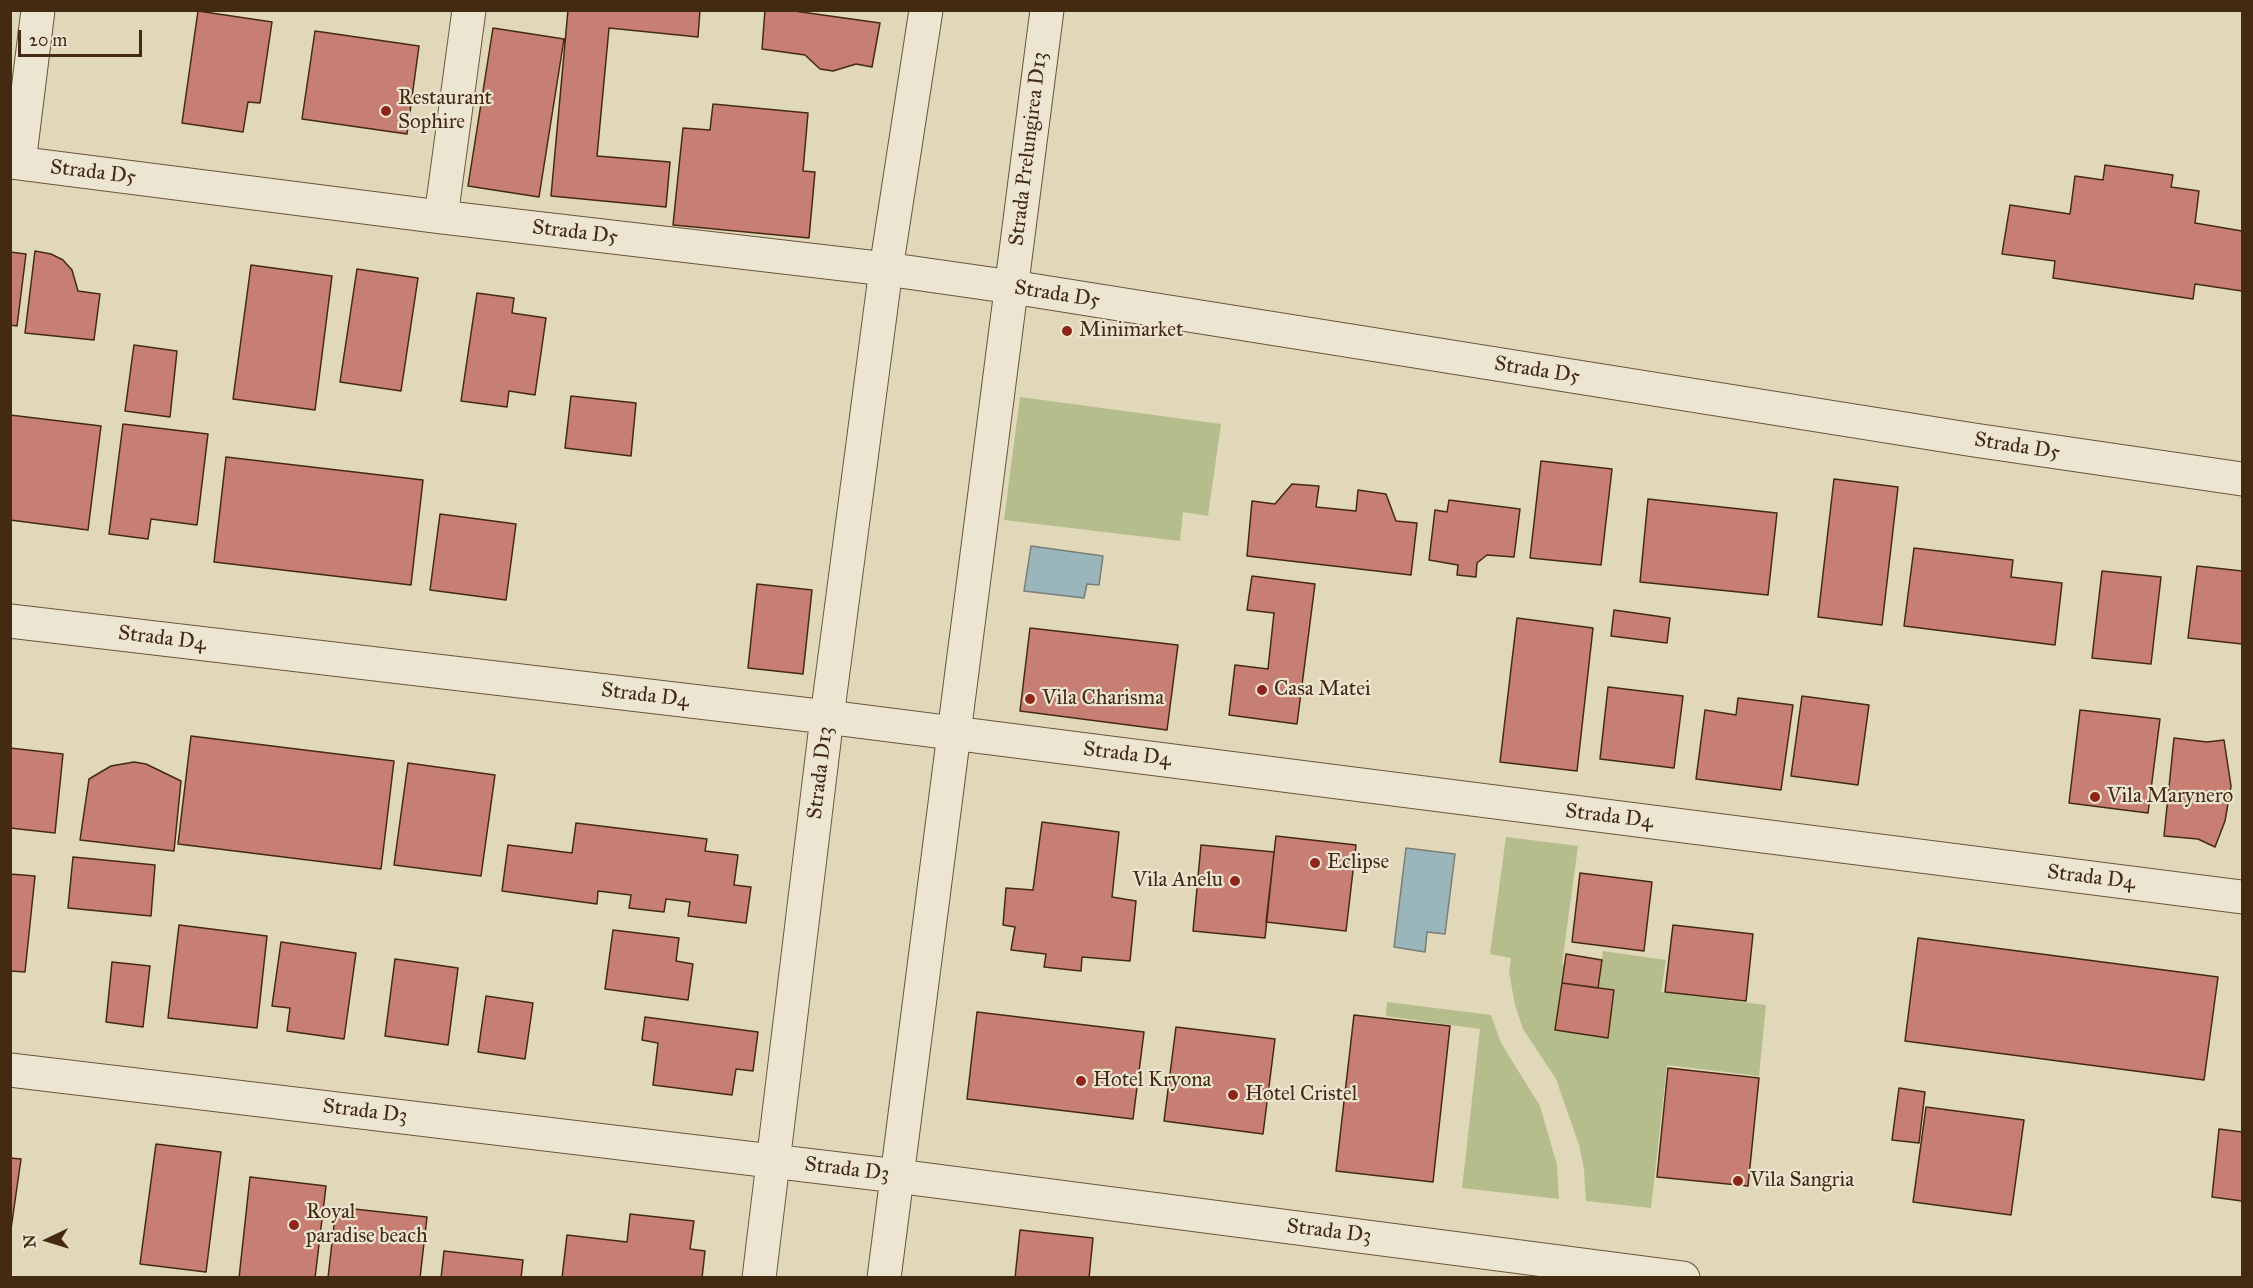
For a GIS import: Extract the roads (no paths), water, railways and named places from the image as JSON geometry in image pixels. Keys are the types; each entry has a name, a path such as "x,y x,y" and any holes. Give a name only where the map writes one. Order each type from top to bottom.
{"street":[{"path":"15,163 38,10"},
{"path":"441,217 469,10"},
{"path":"886,269 926,10"},
{"name":"Strada Prelungirea D13","path":"1012,287 1047,10"},
{"name":"Strada D5","path":"15,163 441,217 886,269 1962,438 2242,479"},
{"name":"Strada D13","path":"759,1278 827,717 886,269"},
{"path":"884,1278 1012,287"},
{"name":"Strada D4","path":"10,621 827,717 2242,897"},
{"name":"Strada D3","path":"10,1070 897,1176 1683,1278"}],"water":[{"path":"1031,546 1103,556 1099,585 1087,584 1084,598 1024,591"},
{"path":"1406,848 1455,854 1445,934 1427,932 1425,952 1394,947"}],"place":[{"name":"Restaurant Sophire","path":"386,111"},
{"name":"Minimarket","path":"1067,331"},
{"name":"Casa Matei","path":"1262,690"},
{"name":"Vila Charisma","path":"1030,699"},
{"name":"Vila Marynero","path":"2095,797"},
{"name":"Eclipse","path":"1315,863"},
{"name":"Vila Anelu","path":"1235,881"},
{"name":"Hotel Kryona","path":"1081,1081"},
{"name":"Hotel Cristel","path":"1233,1095"},
{"name":"Vila Sangria","path":"1738,1181"},
{"name":"Royal paradise beach","path":"294,1225"}]}
